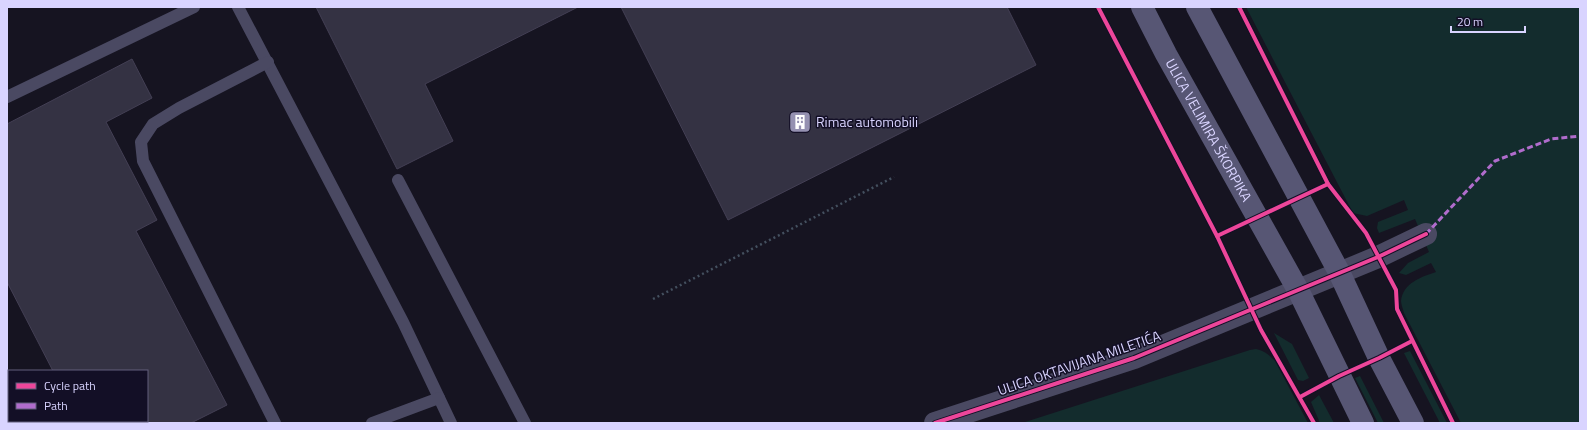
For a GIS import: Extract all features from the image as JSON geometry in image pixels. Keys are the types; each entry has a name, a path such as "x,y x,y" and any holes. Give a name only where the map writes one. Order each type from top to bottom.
{"main road":[{"name":"ULICA VELIMIRA ŠKORPIKA","path":"1142,7 1166,54 1298,290 1363,423"},
{"path":"1197,7 1339,272 1379,358 1413,423"}],"street":[{"name":"ULICA OKTAVIJANA MILETIĆA","path":"935,423 1134,358 1378,257 1426,234"}],"lane":[{"path":"7,97 194,7"},
{"path":"238,7 395,308 451,423"},
{"path":"268,62 179,108 153,124 141,142 143,161 275,423"},
{"path":"398,180 524,423"},
{"path":"372,423 439,398"}],"path":[{"path":"653,299 894,177"}],"green space":[{"path":"1246,7 1580,7 1580,423 1461,423 1404,313 1401,304 1402,295 1409,285 1424,276 1436,272 1431,263 1406,275 1399,273 1408,263 1429,252 1415,219 1379,233 1377,228 1378,222 1408,210 1404,200 1367,216 1353,213"},
{"path":"1274,333 1292,344 1309,378 1303,381 1298,380"},
{"path":"1256,349 1267,354 1275,361 1308,423 1022,423 1250,350"},
{"path":"1410,351 1447,423 1440,423 1404,353"},
{"path":"1360,376 1384,423 1378,423 1355,378"},
{"path":"1319,395 1334,423 1320,423 1311,402"}],"building":[{"path":"316,7 578,7 425,84 453,141 397,169"},
{"name":"Rimac automobili","path":"621,7 1007,7 1036,65 728,220"},
{"path":"132,59 152,98 106,122 157,220 136,231 227,405 191,423 80,422 148,422 148,370 52,370 7,282 7,124"}],"marked path":[{"path":"1426,234 1495,161 1551,139 1580,136"}],"cycle path":[{"path":"1098,7 1217,236 1261,330 1314,423"},
{"path":"1239,7 1328,184 1366,233 1396,290 1397,309 1453,423"},
{"path":"1217,236 1328,184"},
{"path":"935,423 1134,358 1378,257 1426,234"},
{"path":"1300,397 1339,376 1412,341"}],"place":[{"name":"Rimac automobili","path":"800,122"}]}
